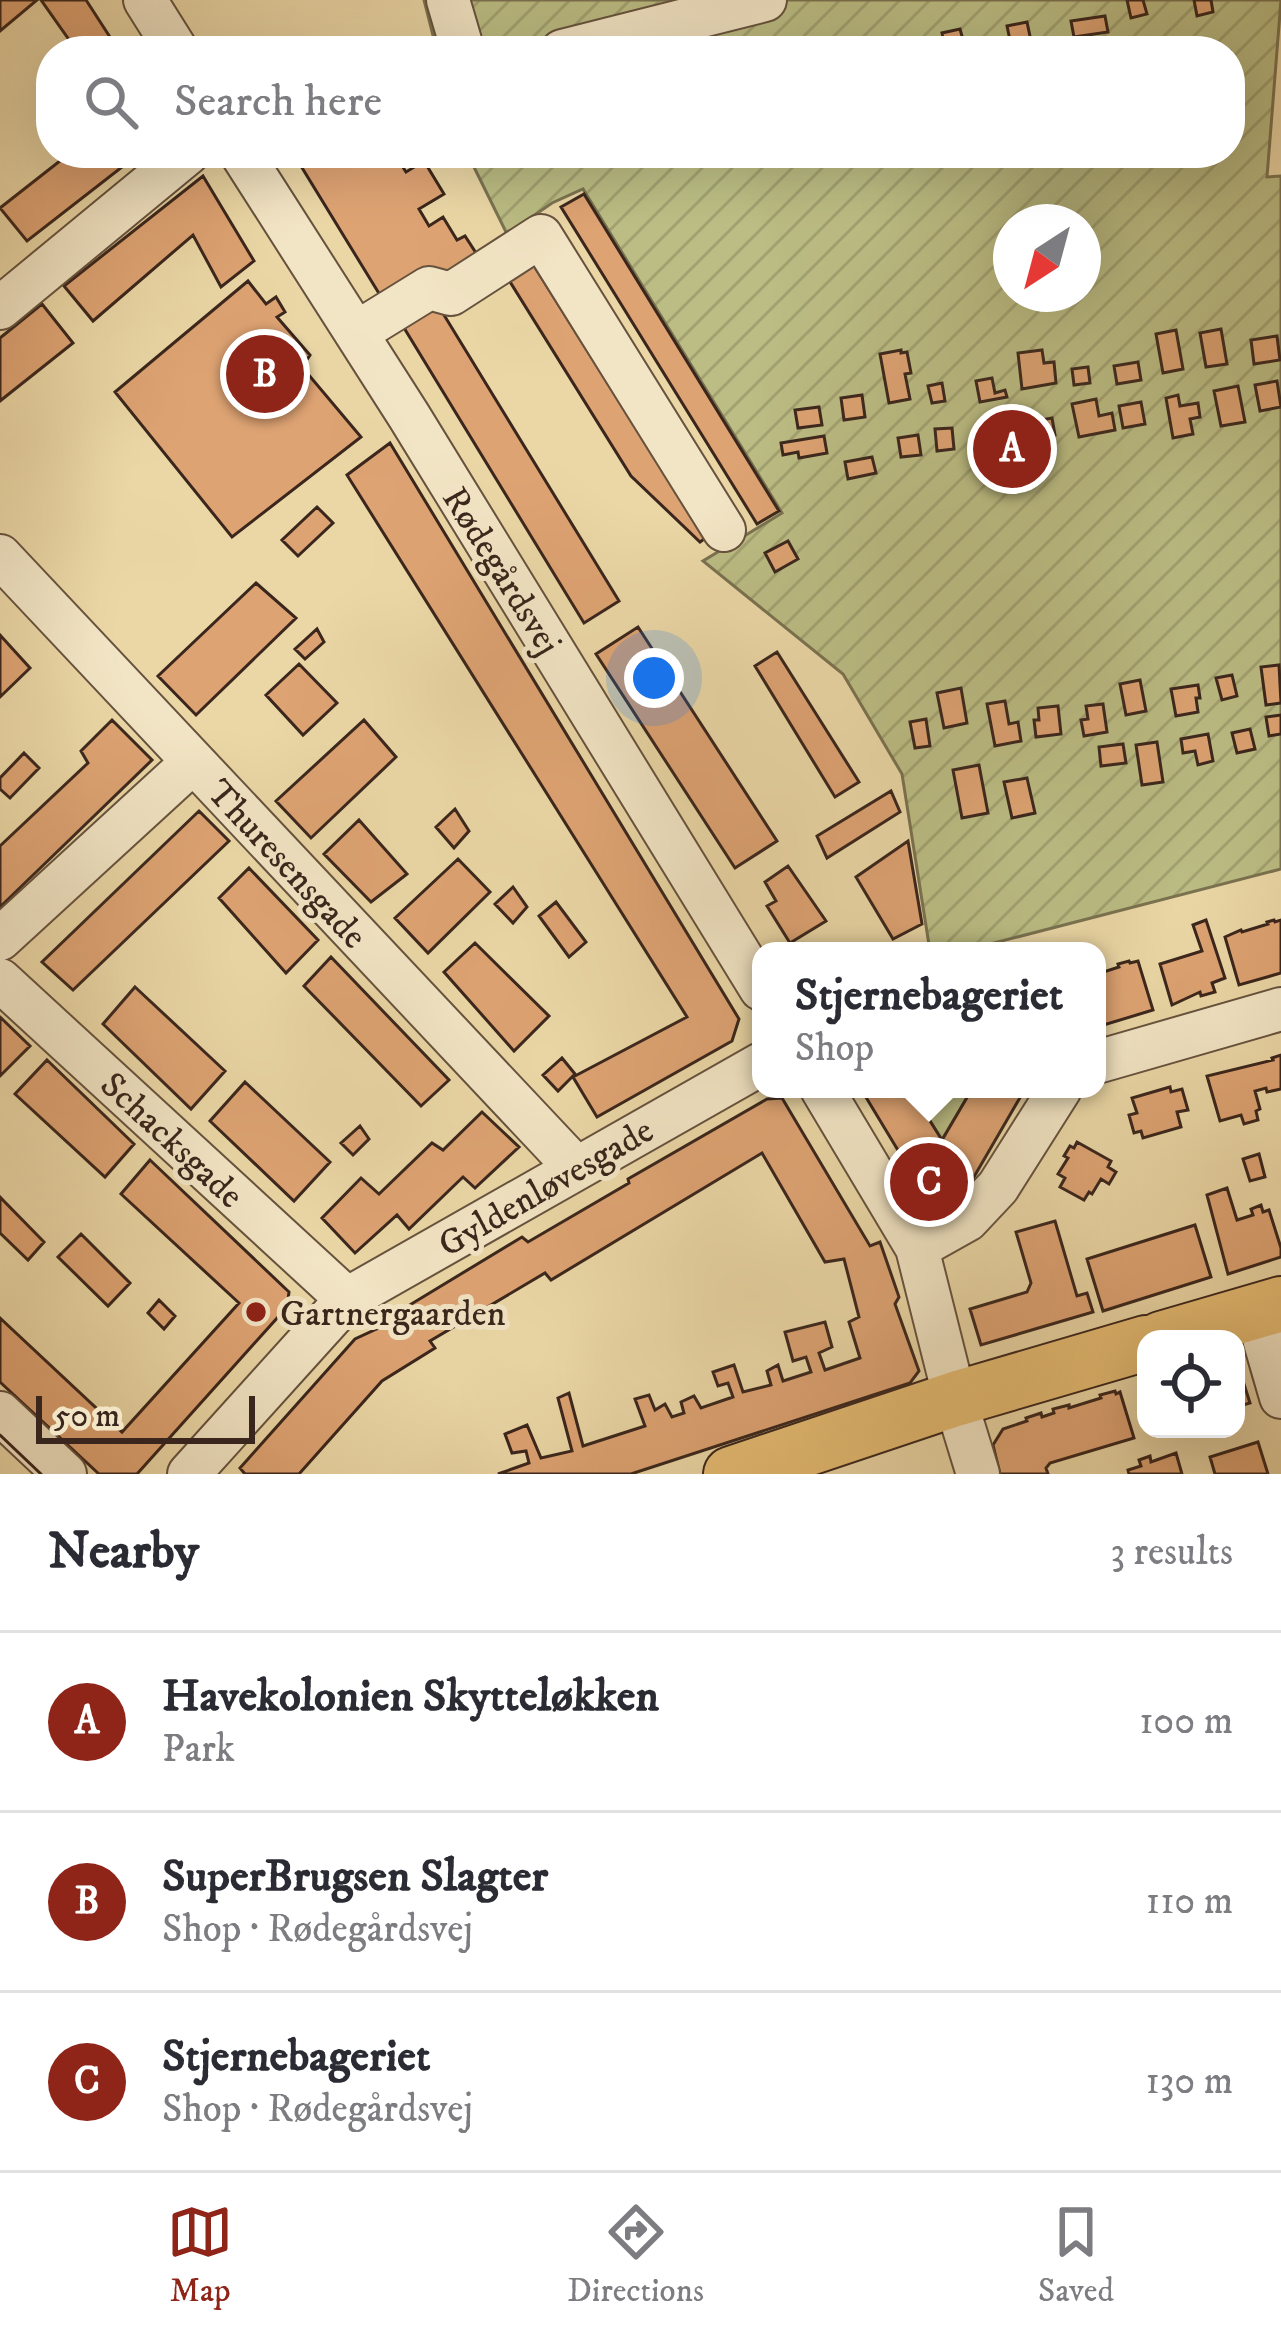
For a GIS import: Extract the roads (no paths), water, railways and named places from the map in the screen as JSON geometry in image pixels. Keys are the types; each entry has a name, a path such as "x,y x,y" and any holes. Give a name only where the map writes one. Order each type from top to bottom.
{"main road":[{"path":"1192,1330 1269,1308"},
{"path":"731,1474 955,1399 1137,1346"}],"street":[{"path":"145,0 168,36"},
{"path":"448,0 459,36"},
{"path":"622,36 765,0"},
{"path":"0,308 170,168"},
{"name":"Rødegårdsvej","path":"251,168 752,974"},
{"path":"356,333 429,288 451,294 541,236 724,530"},
{"name":"Thuresensgade","path":"0,556 576,1168"},
{"path":"0,939 193,762"},
{"name":"Schacksgade","path":"0,980 347,1298"},
{"path":"1106,1059 1281,1009"},
{"name":"Gyldenløvesgade","path":"189,1474 347,1298 752,1069"},
{"path":"827,1098 917,1248 978,1474"},
{"path":"917,1248 967,1220 998,1187 1054,1098"},
{"path":"1269,1308 1281,1397"},
{"path":"0,1412 65,1474"}],"tram line":[{"path":"0,1435 41,1474"}],"place":[{"name":"SuperBrugsen Slagter","path":"265,374"},
{"name":"Havekolonien Skytteløkken","path":"1012,449"},
{"name":"Stjernebageriet","path":"929,1182"},
{"name":"Gartnergaarden","path":"256,1312"}]}
